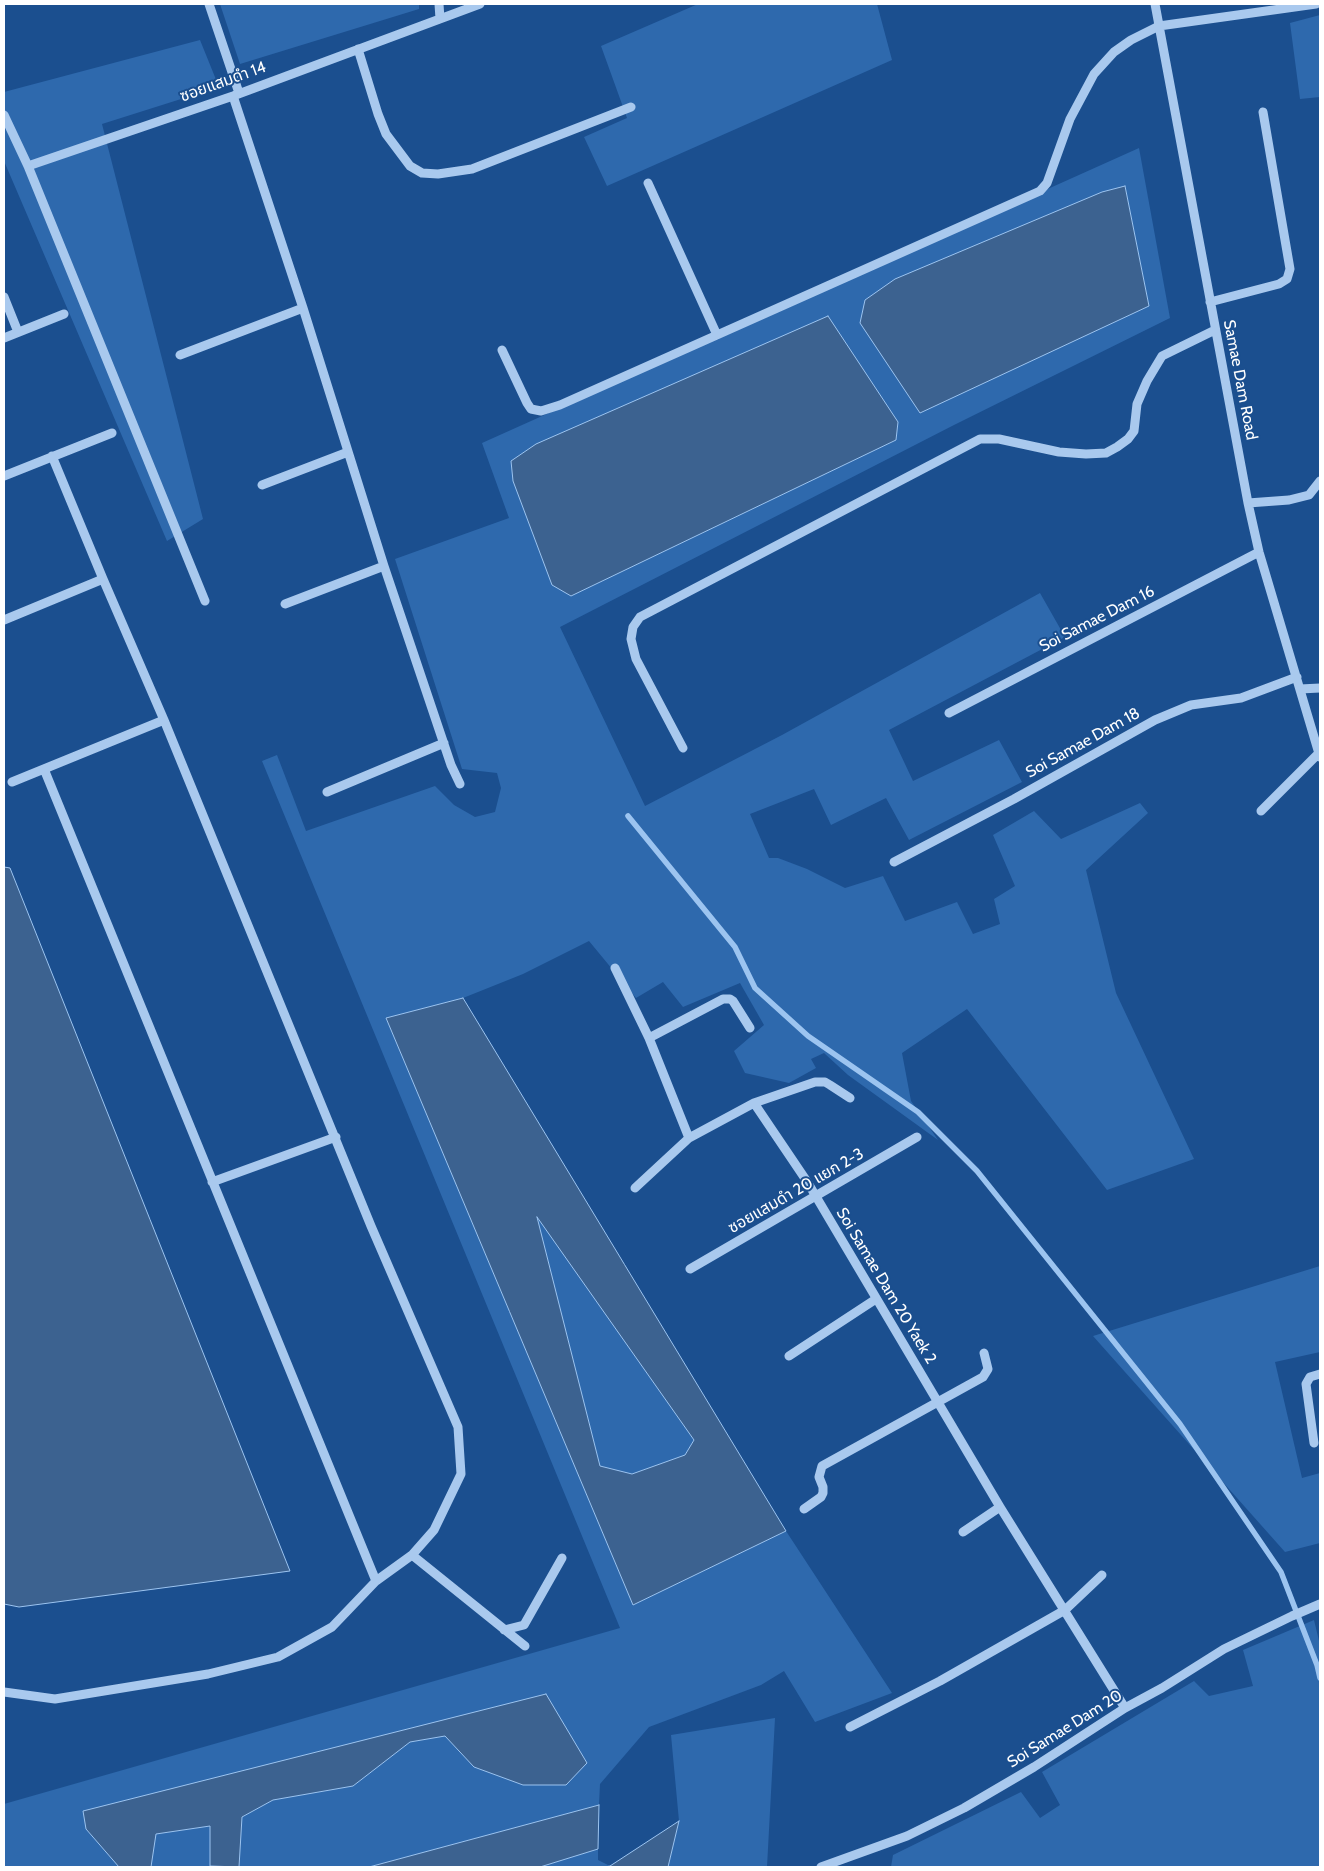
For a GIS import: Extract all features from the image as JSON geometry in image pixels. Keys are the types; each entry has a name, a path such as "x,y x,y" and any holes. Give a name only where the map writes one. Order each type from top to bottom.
{"street":[{"path":"209,4 236,94 251,155 303,308 384,566 451,765 460,784"},
{"path":"439,4 440,18"},
{"name":"ซอยแสมดำ 14","path":"28,166 236,94 480,4"},
{"name":"Samae Dam Road","path":"1155,4 1248,503 1259,552 1320,755"},
{"path":"502,350 526,404 531,409 541,411 560,404 1040,191 1047,183 1070,119 1094,74 1114,52 1125,44 1160,26 1316,4"},
{"path":"358,49 386,134 410,166 422,173 438,174 472,169 631,107"},
{"path":"1210,302 1279,284 1287,279 1290,269 1263,112"},
{"path":"4,115 28,166 205,601"},
{"path":"648,183 717,335"},
{"path":"4,297 18,332"},
{"path":"180,355 303,308"},
{"path":"4,338 64,314"},
{"path":"683,748 636,659 631,639 633,627 640,617 980,439 998,439 1058,452 1106,453 1128,439 1134,431 1137,404 1147,380 1162,356 1215,330"},
{"path":"4,476 112,432"},
{"path":"262,485 348,452"},
{"path":"4,1692 55,1699 208,1674 278,1656 332,1627 376,1581 412,1555 434,1530 461,1474 458,1428 371,1226 164,720 102,579 52,456"},
{"path":"1248,503 1289,500 1309,495 1320,481"},
{"name":"Soi Samae Dam 16","path":"950,713 1259,552"},
{"path":"285,604 384,566"},
{"path":"4,620 102,579"},
{"name":"Soi Samae Dam 18","path":"894,862 1014,799 1155,720 1191,705 1241,698 1297,678"},
{"path":"1300,689 1320,688"},
{"path":"12,782 164,720"},
{"path":"327,792 444,743"},
{"path":"1261,811 1320,755"},
{"path":"44,769 376,1581"},
{"path":"615,968 649,1038 688,1138"},
{"path":"649,1038 723,999 733,1002 750,1028"},
{"path":"635,1188 688,1138 754,1103 815,1082 825,1082 850,1098"},
{"name":"Soi Samae Dam 20 Yaek 2","path":"754,1103 808,1183 815,1198 1000,1506 1125,1708"},
{"path":"212,1182 336,1137"},
{"name":"ซอยแสมดำ 20 แยก 2-3","path":"690,1269 917,1137"},
{"path":"789,1356 876,1299"},
{"path":"804,1509 821,1497 823,1493 819,1477 822,1466 983,1377 988,1369 984,1353"},
{"path":"1314,1443 1305,1388 1308,1379 1320,1374"},
{"path":"963,1532 1000,1506"},
{"path":"412,1555 525,1646"},
{"path":"504,1630 524,1626 562,1558"},
{"path":"850,1727 940,1681 1065,1610 1102,1575"},
{"name":"Soi Samae Dam 20","path":"820,1867 908,1836 964,1808 1012,1781 1125,1708 1162,1688 1224,1649 1320,1604"}],"shaded area":[{"path":"220,4 419,4 419,9 240,64"},
{"path":"698,4 877,4 892,60 607,186 584,137 627,118 601,46"},
{"path":"1320,15 1320,97 1300,99 1290,23"},
{"path":"200,40 219,87 102,124 203,519 167,541 4,161 4,92"},
{"path":"1139,148 1170,318 954,425 560,627 645,806 782,735 1040,593 1065,637 889,730 913,781 999,740 1022,782 909,840 886,798 831,825 814,789 750,814 769,858 778,858 807,869 845,888 883,876 905,921 957,902 973,934 1000,924 994,899 1015,886 993,835 1034,811 1061,839 1140,803 1148,813 1086,870 1116,993 1194,1159 1107,1190 967,1009 902,1053 911,1101 938,1140 848,1075 824,1053 811,1059 816,1068 789,1083 745,1073 734,1051 764,1025 740,983 683,1007 663,982 636,998 589,941 523,974 463,998 386,1018 633,1605 786,1531 892,1693 815,1722 784,1671 761,1685 649,1727 600,1784 599,1805 369,1867 239,1867 242,1817 273,1800 353,1786 410,1742 445,1736 474,1767 523,1785 546,1694 86,1829 119,1867 4,1867 4,1804 620,1628 262,761 277,755 306,831 435,786 454,805 475,817 495,812 501,788 497,773 462,769 395,559 509,518 482,443","holes":["898,422 896,440 571,596"]},
{"path":"1125,186 1149,306 920,413 860,323 865,300 895,279 1102,192"},
{"path":"828,316 898,422 896,440 571,596 552,585 513,481 511,461 536,444"},
{"path":"4,867 10,868 290,1571 19,1607 4,1604"},
{"path":"463,998 786,1531 633,1605 386,1018","holes":["537,1217 694,1440 685,1455 632,1474 600,1466"]},
{"path":"536,1215 694,1440 685,1455 632,1474 600,1466"},
{"path":"1320,1266 1320,1352 1275,1362 1302,1478 1320,1473 1320,1543 1285,1552 1093,1336"},
{"path":"1314,1620 1320,1645 1320,1867 891,1867 893,1855 1021,1792 1040,1818 1060,1805 1042,1772 1194,1681 1209,1696 1253,1686 1243,1650"},
{"path":"546,1694 587,1763 566,1785 523,1785 474,1767 445,1736 410,1742 353,1786 273,1800 242,1817 239,1867 210,1866 210,1826 156,1834 151,1867 119,1867 86,1829 83,1811"},
{"path":"775,1718 767,1867 668,1867 679,1821 671,1735"},
{"path":"599,1805 598,1849 540,1867 369,1867"},
{"path":"679,1821 668,1867 605,1867 610,1866"},
{"path":"211,1826 210,1866 226,1867 151,1867 155,1834"},
{"path":"598,1849 598,1860 610,1866 540,1867"}],"waterway":[{"path":"628,816 735,947 755,988 808,1036 918,1112 977,1171 1180,1424 1281,1572 1317,1665 1320,1678"}]}
